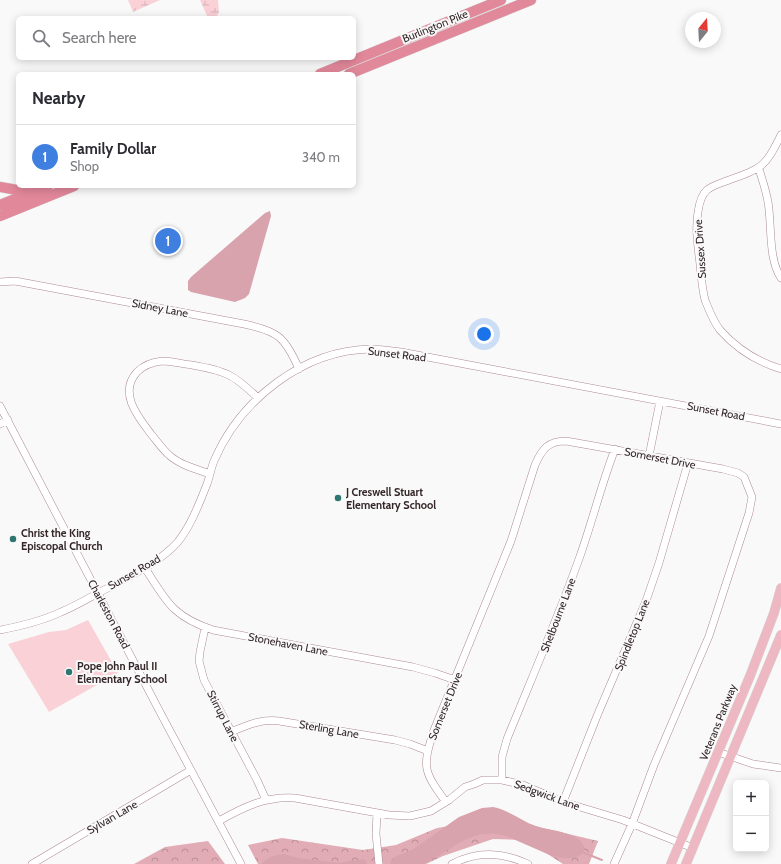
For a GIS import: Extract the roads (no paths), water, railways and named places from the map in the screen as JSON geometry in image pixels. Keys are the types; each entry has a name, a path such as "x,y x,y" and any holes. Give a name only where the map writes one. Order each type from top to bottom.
{"highway":[{"name":"Burlington Pike","path":"356,59 501,0"},
{"name":"Burlington Pike","path":"354,72 531,0"},
{"name":"Burlington Pike","path":"325,72 354,60"},
{"path":"0,187 17,190 38,190"},
{"path":"0,206 43,188"},
{"path":"0,216 69,188"}],"main road":[{"name":"Veterans Parkway","path":"671,864 750,676 774,613 781,588"},
{"path":"686,864 781,635"}],"street":[{"name":"Sussex Drive","path":"781,135 767,161 759,168 717,184 706,190 700,202 697,214 701,276 705,299 711,315 720,329 731,341 752,356 781,369"},
{"path":"759,168 768,201 773,256 777,272 781,278"},
{"name":"Sidney Lane","path":"0,282 15,281 264,328 276,334 284,341 291,352 298,369"},
{"name":"Sunset Road","path":"0,630 36,622 62,612 160,559 184,533 197,509 214,461 228,434 245,412 258,398 277,382 298,369 330,356 358,350 372,349 401,352 781,424"},
{"path":"210,474 176,460 162,448 144,425 134,410 129,393 134,376 145,366 161,362 200,366 231,375 243,383 258,398"},
{"path":"649,456 660,401"},
{"name":"Charleston Road","path":"0,406 241,864"},
{"path":"0,424 8,420"},
{"name":"Somerset Drive","path":"446,802 429,777 426,762 428,751 434,730 511,541 540,453 544,448 558,441 574,442 738,473 744,477 750,490 752,498 751,505 709,636 654,765 632,824 614,864"},
{"name":"Shelbourne Lane","path":"502,780 502,757 507,739 567,591 595,514 606,473 615,449"},
{"name":"Spindletop Lane","path":"563,802 597,716 646,601 688,463"},
{"name":"Stonehaven Lane","path":"145,568 164,598 179,615 205,628 413,667 455,680"},
{"name":"Stirrup Lane","path":"205,628 200,652 201,670 204,680 266,800"},
{"name":"Sterling Lane","path":"231,732 252,723 279,720 399,741 428,751"},
{"path":"718,752 752,764 781,768"},
{"name":"Sylvan Lane","path":"32,864 191,770"},
{"name":"Sedgwick Lane","path":"219,821 249,806 266,800 285,798 295,798 377,813 410,816 431,811 446,802 465,787 483,780 502,780 523,785 563,802 632,824 692,848"},
{"path":"377,813 376,834 379,864"},
{"path":"452,864 468,857 487,854 506,856 528,864"}],"waterway":[{"path":"582,852 602,860"}],"place":[{"name":"Family Dollar","path":"168,241"},
{"name":"J Creswell Stuart Elementary School","path":"338,498"},
{"name":"Christ the King Episcopal Church","path":"13,539"},
{"name":"Pope John Paul II Elementary School","path":"69,672"}]}
